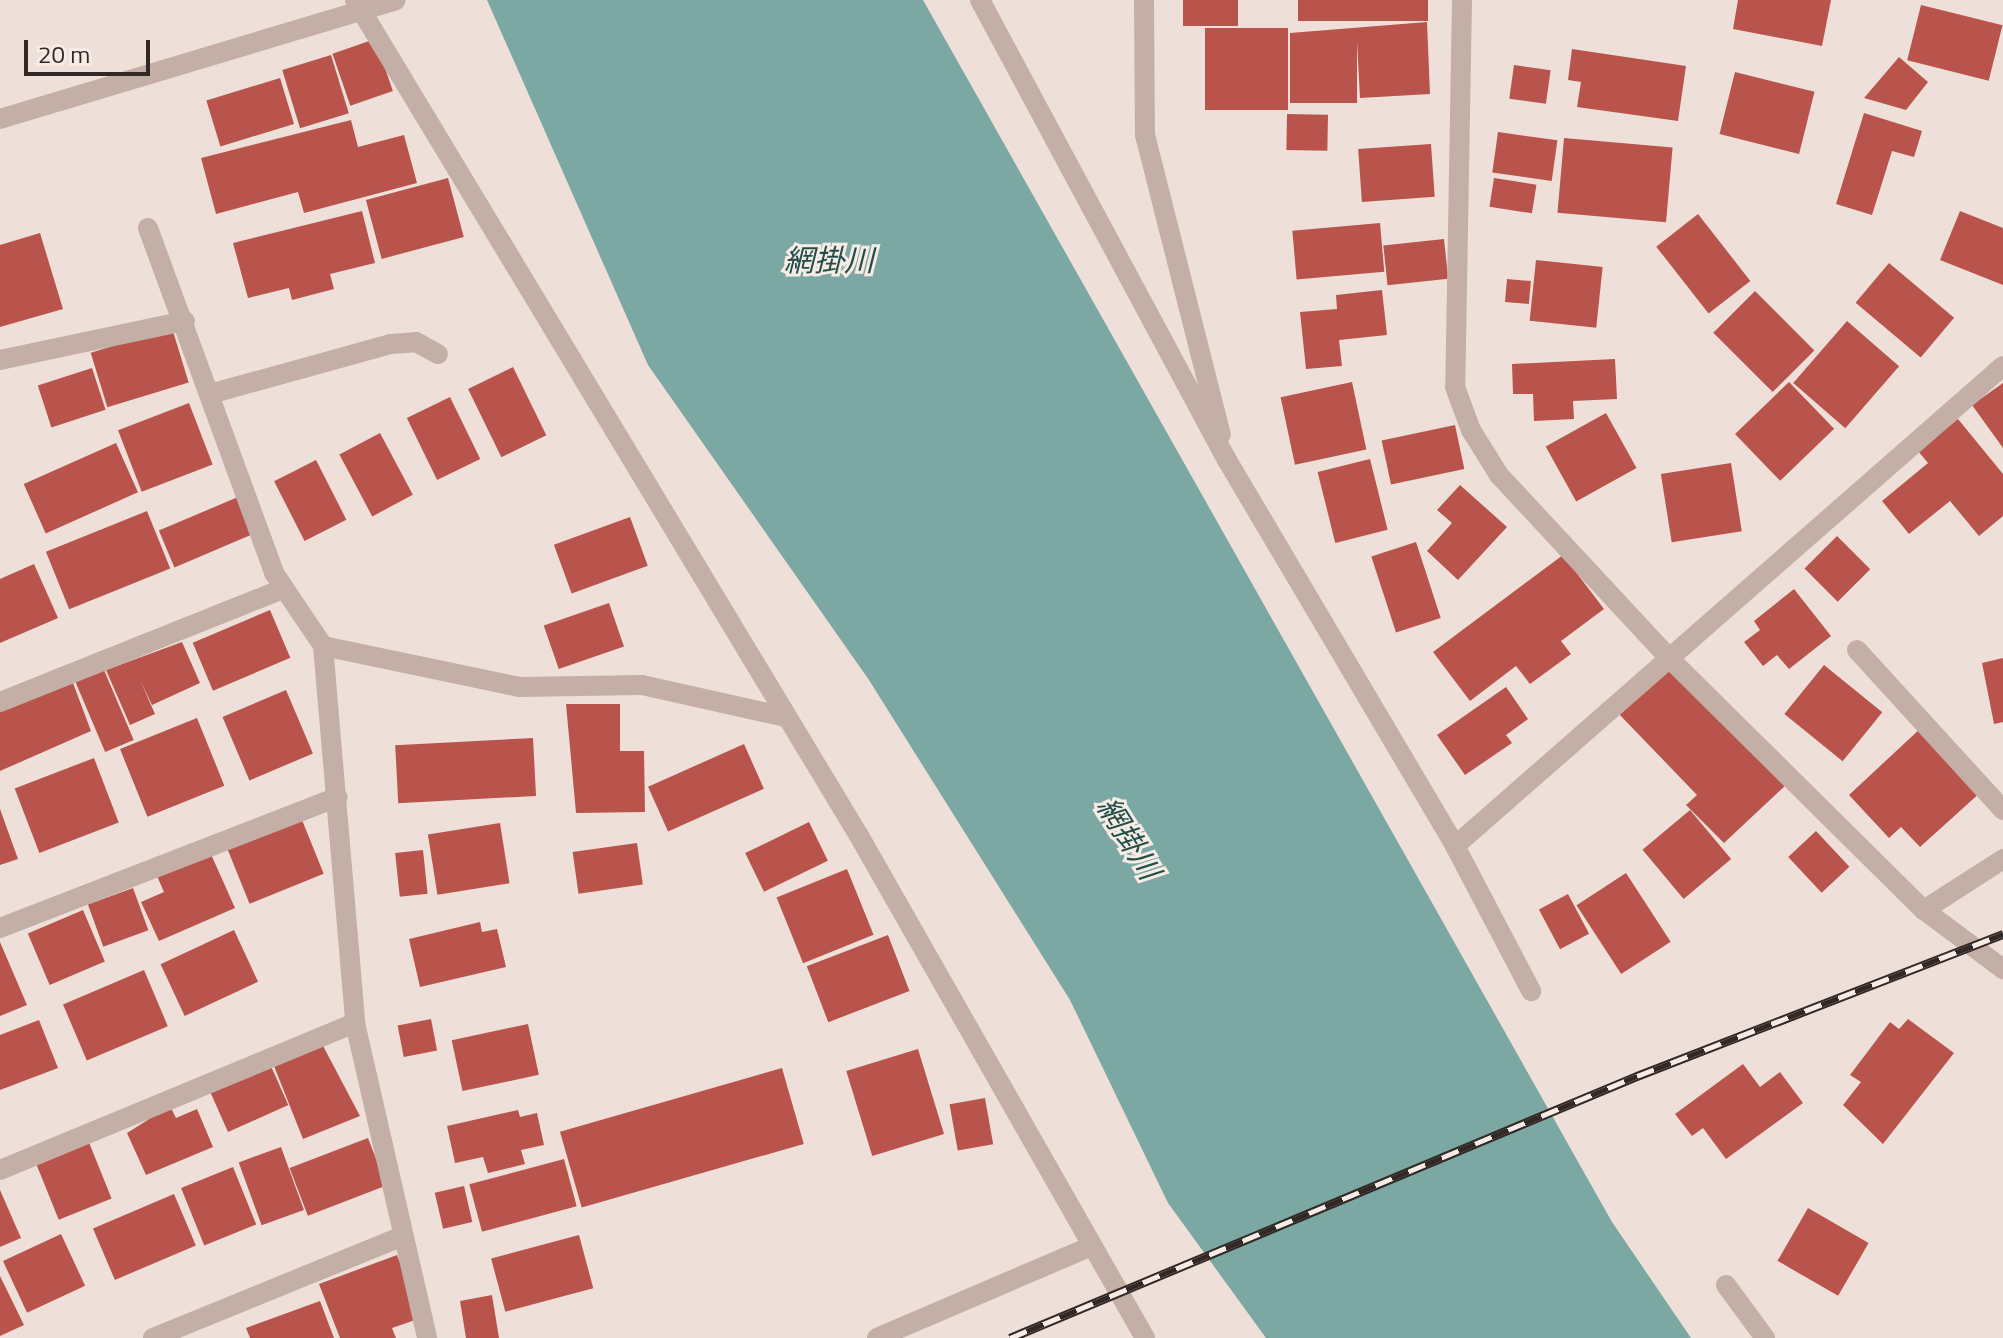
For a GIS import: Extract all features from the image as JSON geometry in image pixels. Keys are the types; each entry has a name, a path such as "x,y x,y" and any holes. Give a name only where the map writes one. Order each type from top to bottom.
{"street":[{"path":"980,0 1227,460 1455,846 1531,991"},
{"path":"1144,0 1145,135 1227,460"},
{"path":"1462,0 1455,387 1499,475 1669,658 1924,910 2003,969"},
{"path":"0,119 358,5 391,2"},
{"path":"358,5 785,717 1145,1338"},
{"path":"148,228 282,589 323,646 355,1023 400,1237 427,1338"},
{"path":"0,360 185,321"},
{"path":"210,394 390,344 416,342 438,354"},
{"path":"1455,846 2003,366"},
{"path":"0,702 282,589"},
{"path":"323,646 519,687 642,685 785,717"},
{"path":"1857,650 2003,810"},
{"path":"0,928 337,797"},
{"path":"1924,910 2003,859"},
{"path":"0,1170 355,1023"},
{"path":"153,1338 400,1237"},
{"path":"877,1338 1092,1246"},
{"path":"1726,1285 1765,1338"}],"water":[{"name":"網掛川","path":"487,0 923,0 1612,1222 1691,1338 1266,1338 1168,1203 1070,1000 869,680 648,365"}],"building":[{"path":"1183,0 1238,0 1238,26 1183,26"},
{"path":"1298,0 1428,0 1428,21 1298,21"},
{"path":"1738,0 1831,0 1822,46 1733,29"},
{"path":"1921,5 2003,25 1989,81 1907,60"},
{"path":"1427,22 1430,94 1360,98 1357,41 1357,103 1290,103 1290,33"},
{"path":"1205,28 1288,28 1288,110 1205,110"},
{"path":"375,39 393,91 350,106 332,54"},
{"path":"1572,49 1686,66 1678,121 1577,107 1581,82 1568,80"},
{"path":"331,55 349,113 300,128 282,70"},
{"path":"1899,57 1928,82 1906,110 1864,98"},
{"path":"1514,65 1551,70 1546,104 1509,99"},
{"path":"1735,72 1815,92 1799,154 1720,134"},
{"path":"280,78 294,124 220,146 206,101"},
{"path":"1864,113 1922,131 1914,157 1892,151 1872,215 1836,204"},
{"path":"1287,114 1328,115 1327,151 1286,150"},
{"path":"351,120 358,147 404,135 417,183 304,213 298,192 216,214 201,158"},
{"path":"1498,132 1557,140 1552,181 1492,173"},
{"path":"1564,138 1673,147 1666,222 1557,213"},
{"path":"1431,144 1435,197 1362,202 1358,149"},
{"path":"448,178 464,237 382,259 366,200"},
{"path":"1494,178 1536,185 1532,213 1489,207"},
{"path":"362,211 375,263 330,274 334,289 292,300 289,288 248,298 233,243"},
{"path":"1960,211 2003,228 2003,285 1940,260"},
{"path":"1698,214 1750,281 1709,314 1656,247"},
{"path":"1380,223 1384,272 1297,279 1292,231"},
{"path":"40,233 63,309 0,327 0,245"},
{"path":"1444,239 1448,279 1388,285 1383,245"},
{"path":"1536,260 1603,267 1596,328 1530,321"},
{"path":"1889,263 1954,318 1921,357 1856,303"},
{"path":"1507,279 1531,281 1529,304 1505,302"},
{"path":"1382,290 1387,335 1339,340 1342,366 1306,369 1300,312 1337,309 1336,295"},
{"path":"1755,291 1814,350 1773,392 1713,333"},
{"path":"1847,321 1899,366 1845,428 1793,383"},
{"path":"172,328 189,383 107,407 91,353"},
{"path":"1615,359 1617,399 1573,401 1574,419 1534,421 1533,394 1513,394 1512,364"},
{"path":"513,367 546,435 501,457 468,389"},
{"path":"92,368 106,410 51,427 38,386"},
{"path":"1352,382 1366,449 1295,465 1281,397"},
{"path":"1789,382 1834,429 1780,481 1735,434"},
{"path":"2003,383 2003,448 1972,405"},
{"path":"450,397 480,459 437,480 407,418"},
{"path":"189,403 213,465 142,492 118,430"},
{"path":"1606,413 1637,468 1576,502 1546,446"},
{"path":"1958,419 2003,474 2003,516 1979,536 1950,501 1909,534 1882,501 1928,463 1918,451"},
{"path":"1455,425 1464,469 1391,485 1382,441"},
{"path":"380,433 413,495 372,516 339,455"},
{"path":"116,443 138,492 46,533 24,484"},
{"path":"1370,459 1388,530 1335,543 1318,472"},
{"path":"316,460 346,520 305,541 274,481"},
{"path":"1731,463 1742,531 1672,542 1661,474"},
{"path":"1460,485 1507,527 1458,580 1427,551 1452,523 1437,510"},
{"path":"238,497 254,534 174,567 159,531"},
{"path":"147,511 170,568 69,609 46,552"},
{"path":"630,517 648,566 572,594 554,545"},
{"path":"1837,536 1870,569 1838,602 1804,569"},
{"path":"1416,542 1441,618 1396,633 1371,557"},
{"path":"1563,555 1604,609 1561,641 1571,654 1530,684 1516,666 1470,701 1433,652"},
{"path":"34,564 58,618 0,643 0,579"},
{"path":"1794,589 1831,636 1789,669 1777,655 1763,666 1744,642 1760,630 1754,621"},
{"path":"609,603 624,646 559,669 544,625"},
{"path":"270,610 290,658 213,691 193,643"},
{"path":"182,642 200,683 152,705 140,680 155,714 130,725 106,670"},
{"path":"2003,658 2003,722 1994,724 1982,663"},
{"path":"1672,662 1788,783 1724,843 1686,805 1697,795 1618,713"},
{"path":"1824,665 1882,712 1843,761 1784,714"},
{"path":"104,670 134,740 105,752 75,682"},
{"path":"73,683 91,731 0,771 0,710"},
{"path":"1506,687 1528,719 1506,735 1512,743 1465,775 1437,735"},
{"path":"286,690 313,754 249,780 222,717"},
{"path":"566,704 620,704 620,751 644,751 645,812 576,813"},
{"path":"197,718 224,786 147,817 120,749"},
{"path":"1922,727 1982,791 1920,847 1901,827 1889,838 1849,795"},
{"path":"533,738 536,796 398,803 395,745"},
{"path":"744,744 764,789 668,831 648,787"},
{"path":"94,758 119,822 39,853 15,788"},
{"path":"0,809 18,859 0,865"},
{"path":"1690,810 1731,859 1684,899 1643,850"},
{"path":"302,820 324,874 250,904 228,850"},
{"path":"809,822 828,861 764,892 745,853"},
{"path":"500,823 510,883 437,895 428,834"},
{"path":"1816,831 1849,867 1822,893 1788,857"},
{"path":"637,843 643,885 578,894 573,852"},
{"path":"423,850 428,894 400,897 395,853"},
{"path":"210,852 235,908 159,941 141,902 164,892 157,876"},
{"path":"847,869 874,935 803,963 777,897"},
{"path":"1626,873 1671,942 1621,974 1577,905"},
{"path":"133,888 148,930 103,947 88,904"},
{"path":"1568,894 1589,934 1560,949 1539,909"},
{"path":"83,910 105,962 50,985 28,933"},
{"path":"480,922 482,932 497,929 506,967 420,987 409,939"},
{"path":"234,930 258,982 185,1016 161,964"},
{"path":"888,935 910,991 828,1022 807,966"},
{"path":"0,942 27,1005 0,1016"},
{"path":"144,970 168,1026 87,1061 63,1004"},
{"path":"431,1019 437,1050 404,1057 398,1025"},
{"path":"1908,1019 1954,1053 1883,1144 1843,1105 1861,1082 1850,1075 1890,1022 1899,1029"},
{"path":"39,1020 58,1068 0,1090 0,1035"},
{"path":"528,1024 539,1075 463,1091 452,1040"},
{"path":"321,1042 360,1116 303,1139 272,1061"},
{"path":"918,1049 944,1134 872,1156 846,1071"},
{"path":"270,1064 288,1105 228,1132 210,1091"},
{"path":"1743,1064 1760,1087 1780,1072 1803,1103 1726,1159 1703,1128 1692,1136 1675,1114"},
{"path":"782,1068 804,1144 582,1208 560,1132"},
{"path":"985,1098 993,1144 958,1151 950,1104"},
{"path":"170,1106 176,1118 197,1109 213,1147 146,1175 127,1133"},
{"path":"518,1110 520,1117 537,1113 544,1145 521,1150 525,1164 488,1173 483,1157 455,1163 447,1126"},
{"path":"368,1138 386,1186 308,1216 290,1168"},
{"path":"88,1140 112,1198 59,1220 35,1161"},
{"path":"281,1147 304,1210 262,1225 239,1162"},
{"path":"564,1159 577,1206 482,1232 469,1184"},
{"path":"233,1167 256,1224 204,1245 181,1188"},
{"path":"464,1186 472,1222 443,1229 435,1193"},
{"path":"0,1190 21,1238 0,1247"},
{"path":"174,1194 196,1246 115,1280 93,1228"},
{"path":"1808,1208 1869,1243 1838,1296 1778,1261"},
{"path":"61,1234 85,1286 27,1313 3,1261"},
{"path":"579,1235 593,1288 505,1312 491,1259"},
{"path":"397,1255 421,1318 392,1328 396,1338 340,1338 319,1284"},
{"path":"0,1276 24,1325 0,1336"},
{"path":"492,1295 499,1338 466,1338 460,1301"},
{"path":"320,1301 334,1338 250,1338 246,1328"}],"railway":[{"path":"1010,1338 1637,1076 2003,934"}]}
